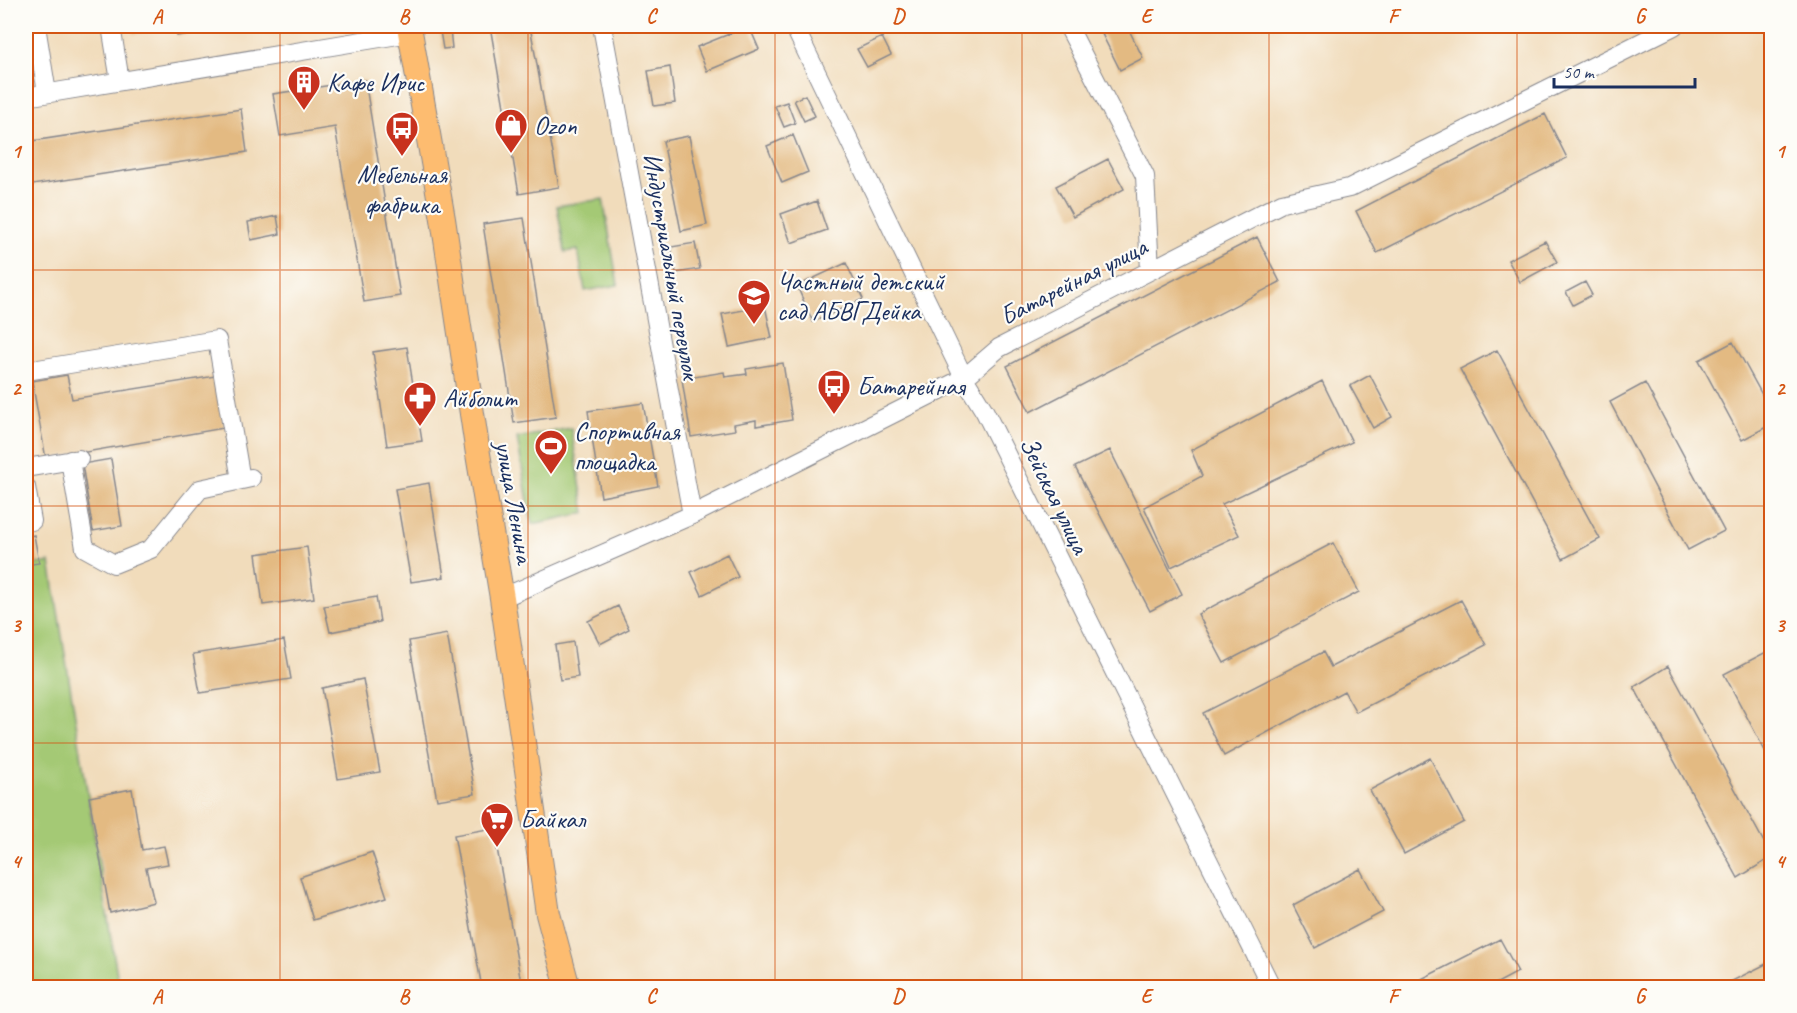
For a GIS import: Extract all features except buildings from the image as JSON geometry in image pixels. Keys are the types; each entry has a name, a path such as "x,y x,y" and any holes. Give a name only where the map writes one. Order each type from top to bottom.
{"main road":[{"name":"улица Ленина","path":"409,29 443,219 548,914 568,987"}],"street":[{"path":"36,26 47,93"},
{"path":"111,26 120,81"},
{"name":"Индустриальный переулок","path":"602,26 692,515"},
{"name":"Зейская улица","path":"794,26 964,378 985,412 1272,987"},
{"path":"1068,26 1145,176 1150,270"},
{"name":"Батарейная улица","path":"502,598 692,515 964,378 999,348 1282,203 1350,188 1674,26"},
{"path":"26,97 409,29"},
{"path":"26,370 217,340 246,479 200,489 151,549 114,564 85,548 75,459 26,468"},
{"path":"26,487 28,521"}],"green space":[{"path":"603,199 618,285 585,291 578,250 565,252 557,206"},
{"name":"Спортивная площадка","path":"571,428 585,513 532,524 517,438"},
{"path":"50,562 119,987 26,987 26,566"}],"place":[{"name":"Кафе Ирис","path":"304,111"},
{"name":"Ozon","path":"511,154"},
{"name":"Мебельная фабрика","path":"402,157"},
{"name":"Частный детский сад АБВГДейка","path":"754,325"},
{"name":"Батарейная","path":"834,415"},
{"name":"Айболит","path":"420,427"},
{"name":"Спортивная площадка","path":"551,475"},
{"name":"Байкал","path":"497,848"}]}
